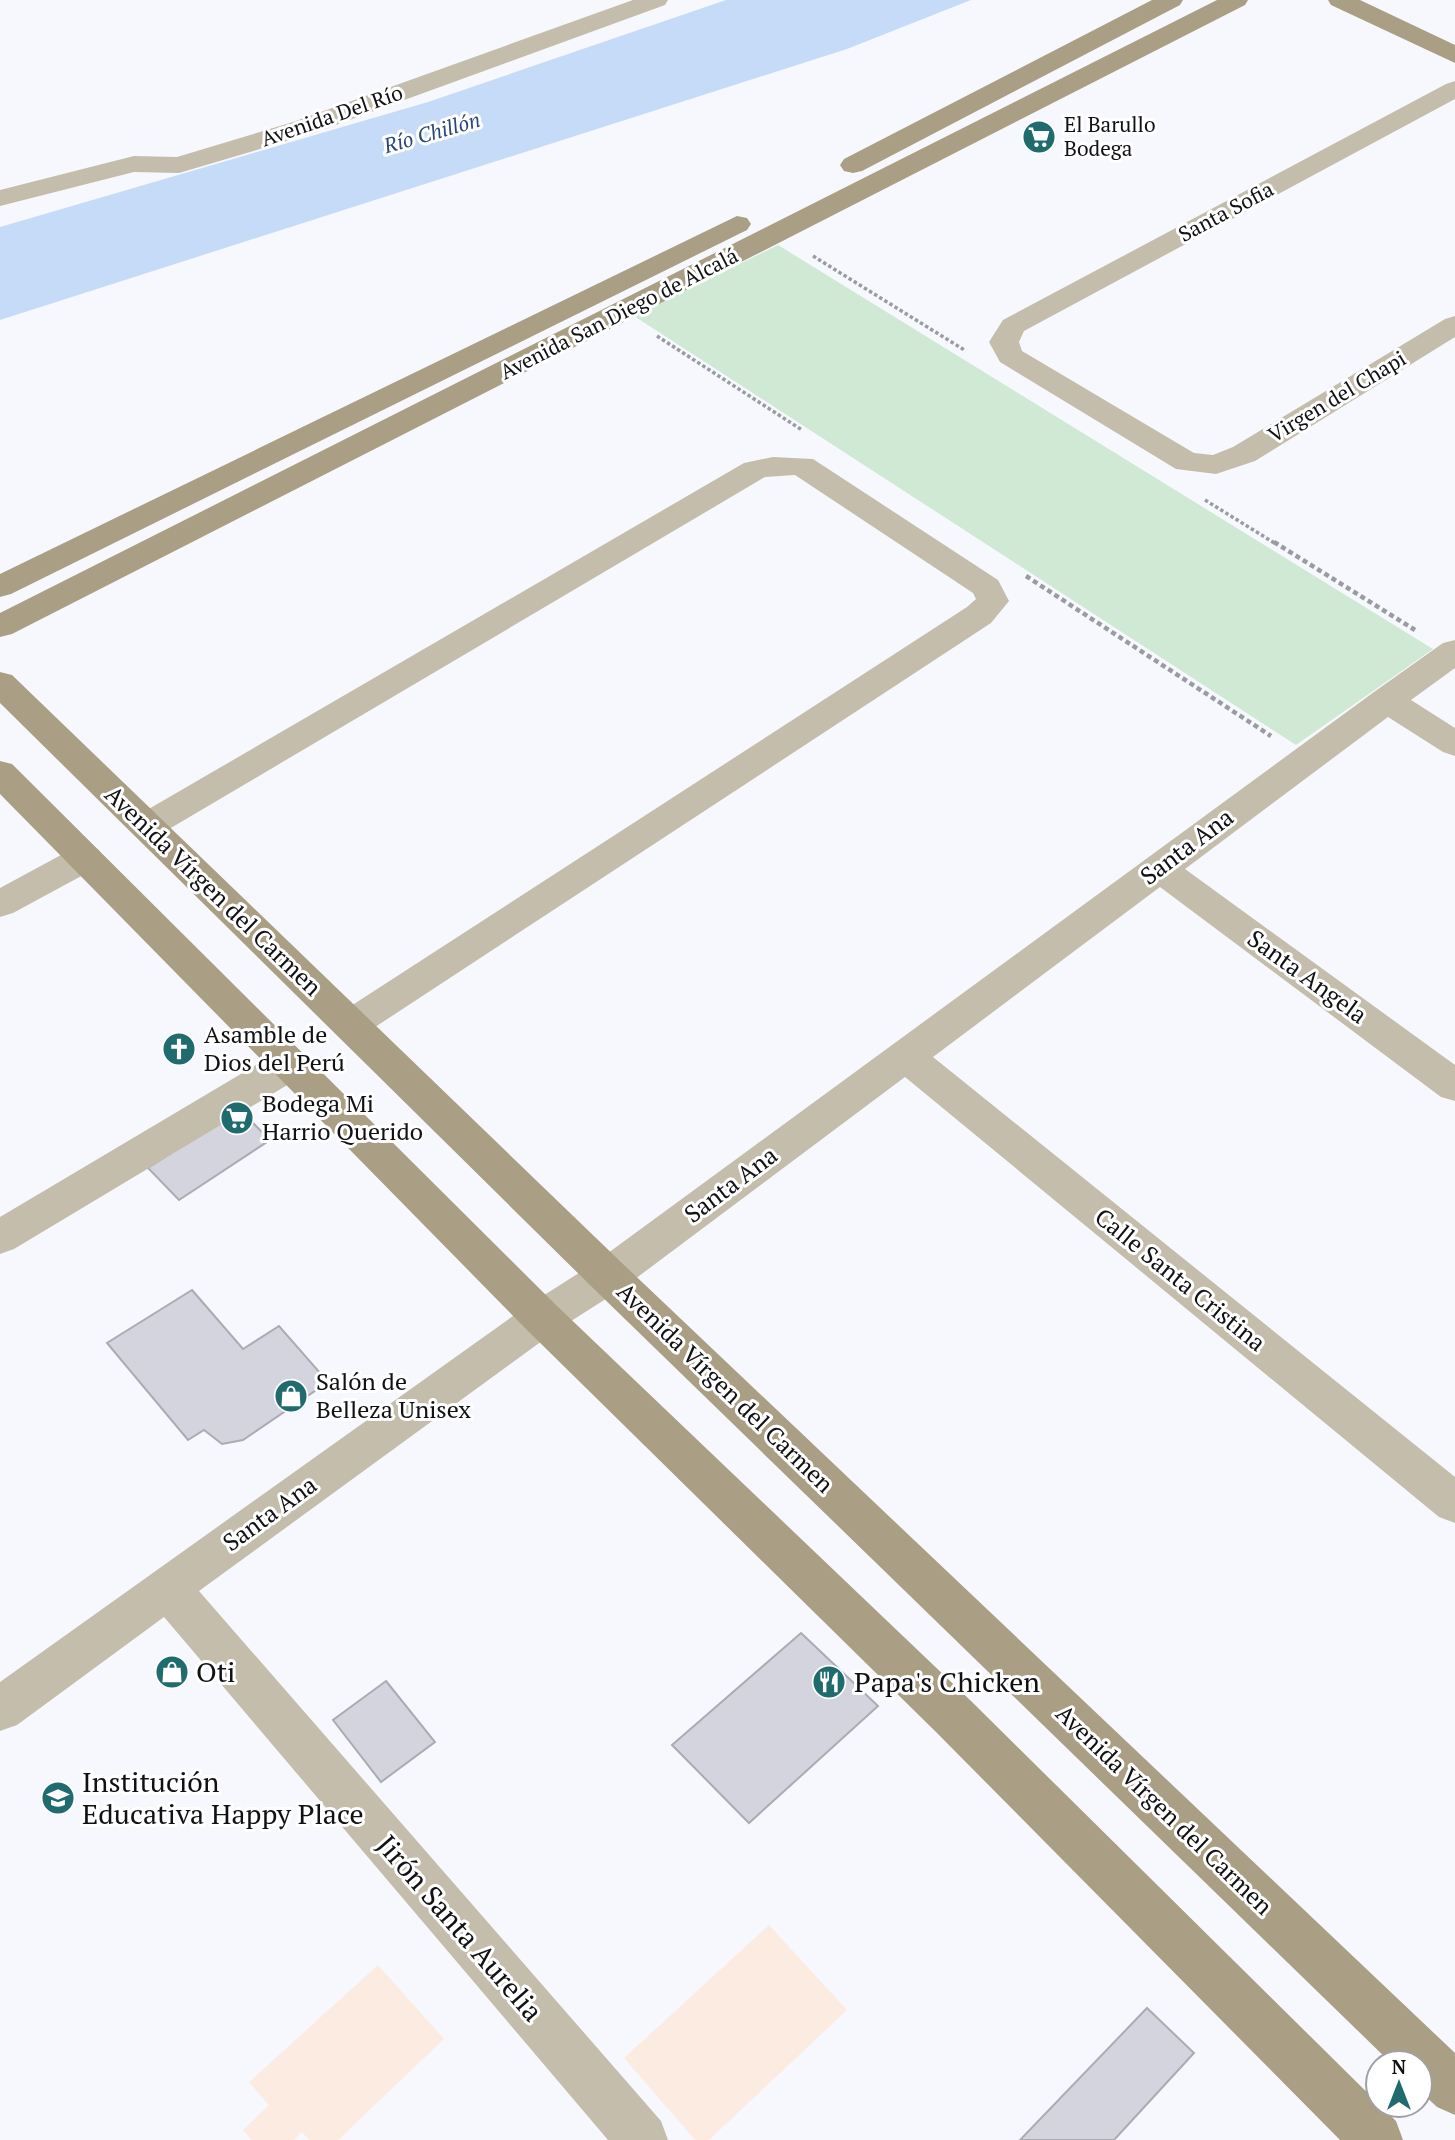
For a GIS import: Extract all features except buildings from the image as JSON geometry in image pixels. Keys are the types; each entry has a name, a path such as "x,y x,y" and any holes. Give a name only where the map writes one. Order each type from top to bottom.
{"main road":[{"name":"Avenida San Diego de Alcalá","path":"0,587 679,253 1171,0"},
{"name":"Avenida San Diego de Alcalá","path":"0,626 1236,0"},
{"path":"1340,0 1455,55"},
{"path":"679,253 707,269"},
{"path":"201,489 228,510"},
{"name":"Avenida Vírgen del Carmen","path":"0,683 608,1276 1455,2089"},
{"path":"0,773 542,1318 953,1716 1377,2140"}],"street":[{"name":"Avenida Del Río","path":"0,198 134,164 179,166 302,128 656,0"},
{"name":"Santa Sofia","path":"1216,465 1187,462 1010,356 1004,342 1013,327 1455,89"},
{"name":"Virgen del Chapi","path":"1216,465 1244,454 1455,325"},
{"path":"147,826 755,470 773,466 802,466 987,587 993,601 979,615 350,1025"},
{"name":"Santa Ana","path":"0,1709 542,1318 608,1276 1455,651"},
{"path":"1386,700 1455,744"},
{"path":"0,904 85,858"},
{"name":"Santa Angela","path":"1159,868 1455,1086"},
{"name":"Calle Santa Cristina","path":"906,1056 1455,1503"},
{"path":"0,1237 290,1065"},
{"name":"Jirón Santa Aurelia","path":"167,1588 642,2140"}],"shaded area":[{"path":"769,1925 847,2010 709,2140 695,2140 624,2058"},
{"path":"378,1965 444,2039 338,2140 309,2140 302,2132 294,2140 252,2140 243,2130 269,2105 249,2082"}],"green space":[{"path":"778,245 1433,649 1296,745 634,316"}],"water":[{"name":"Río Chillón","path":"726,0 971,0 847,49 0,320 0,227 428,102"}],"place":[{"name":"El Barullo Bodega","path":"1039,137"},
{"name":"Asamble de Dios del Perú","path":"179,1049"},
{"name":"Bodega Mi Harrio Querido","path":"237,1118"},
{"name":"Salón de Belleza Unisex","path":"291,1396"},
{"name":"Oti","path":"172,1672"},
{"name":"Papa's Chicken","path":"829,1682"},
{"name":"Institución Educativa Happy Place","path":"58,1798"}]}
